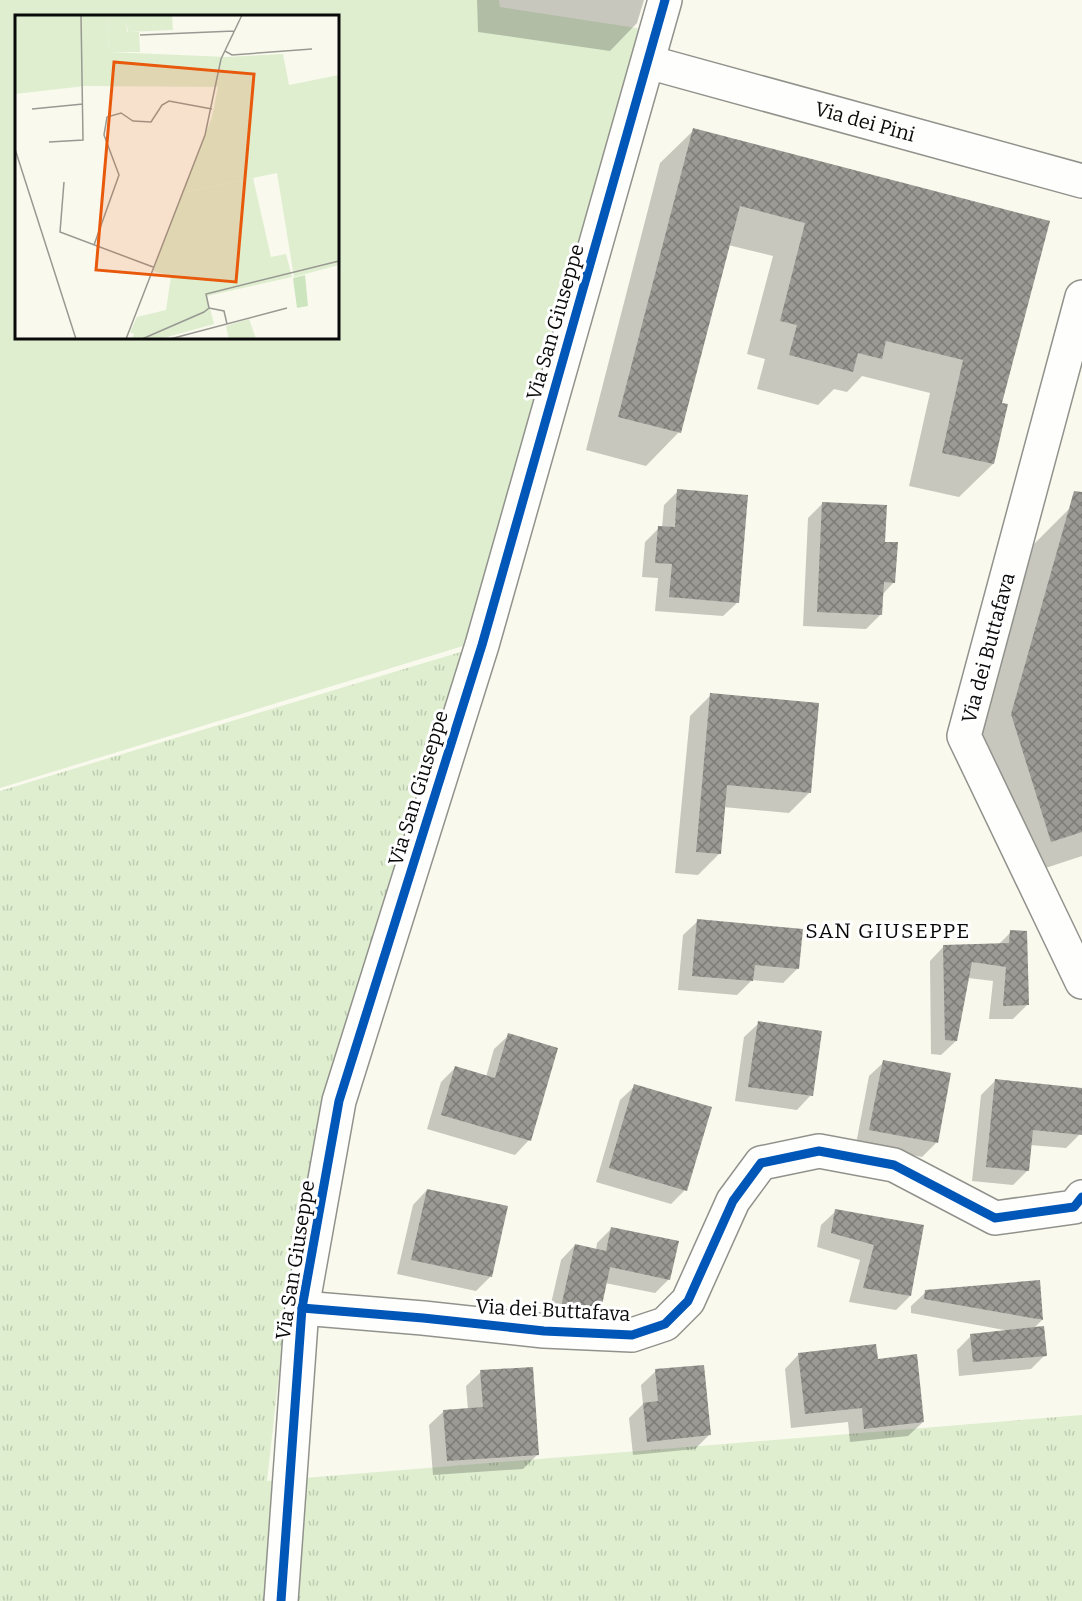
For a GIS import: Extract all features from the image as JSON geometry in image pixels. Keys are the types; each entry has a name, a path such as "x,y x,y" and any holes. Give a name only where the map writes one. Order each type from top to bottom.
{"street":[{"name":"Via San Giuseppe","path":"281,1601 302,1308 339,1101 482,645 665,0"},
{"name":"Via dei Pini","path":"648,62 1082,181"},
{"name":"Via dei Buttafava","path":"1082,297 964,736 1082,982"},
{"name":"Via dei Buttafava","path":"302,1308 544,1331 632,1335 665,1324 688,1301 734,1201 761,1163 819,1151 894,1165 995,1218 1074,1207 1082,1197"}],"green space":[{"path":"0,0 499,0 500,7 643,29 476,642 0,788"},
{"path":"477,647 329,1109 293,1248 267,1481 1082,1415 1082,1601 0,1601 0,791"}],"building":[{"path":"693,128 1050,221 1002,403 1008,404 994,464 942,453 963,360 886,341 882,359 858,353 853,372 789,355 797,325 780,321 805,223 740,206 681,433 618,417"},
{"path":"677,489 748,495 739,603 669,597 672,564 655,563 658,526 675,527"},
{"path":"1074,491 1082,492 1082,832 1051,842 1011,714"},
{"path":"822,502 887,505 885,542 898,542 895,583 884,582 882,615 817,612"},
{"path":"710,693 819,703 811,793 727,785 721,854 696,852"},
{"path":"697,919 803,929 799,969 755,965 753,981 692,976"},
{"path":"1010,930 1027,931 1029,1005 1003,1006 1006,967 972,962 957,1041 945,1040 943,945 1009,943"},
{"path":"758,1021 822,1031 813,1096 748,1087"},
{"path":"508,1033 558,1048 531,1141 441,1115 455,1066 495,1078"},
{"path":"883,1060 951,1073 938,1143 869,1130"},
{"path":"995,1079 1082,1088 1082,1135 1033,1130 1029,1171 986,1167"},
{"path":"634,1084 712,1107 687,1191 609,1168"},
{"path":"427,1189 508,1206 492,1277 411,1260"},
{"path":"835,1209 924,1225 911,1296 863,1288 874,1245 831,1233"},
{"path":"611,1227 679,1241 670,1280 610,1267 600,1315 561,1307 575,1244 606,1251"},
{"path":"1040,1280 1043,1320 924,1299 925,1290"},
{"path":"1044,1326 1047,1356 973,1362 970,1334"},
{"path":"876,1344 878,1359 917,1354 924,1422 864,1429 862,1408 805,1414 798,1353"},
{"path":"704,1365 711,1435 647,1442 643,1403 658,1401 655,1369"},
{"path":"533,1367 539,1455 447,1461 443,1410 483,1407 480,1370"}],"cycle path":[{"path":"281,1601 302,1308 339,1101 482,645 665,0"},
{"path":"302,1308 544,1331 632,1335 665,1324 688,1301 733,1201 761,1163 819,1151 894,1165 995,1218 1074,1207 1082,1197"}],"district":[{"name":"SAN GIUSEPPE","path":"888,931"}]}
